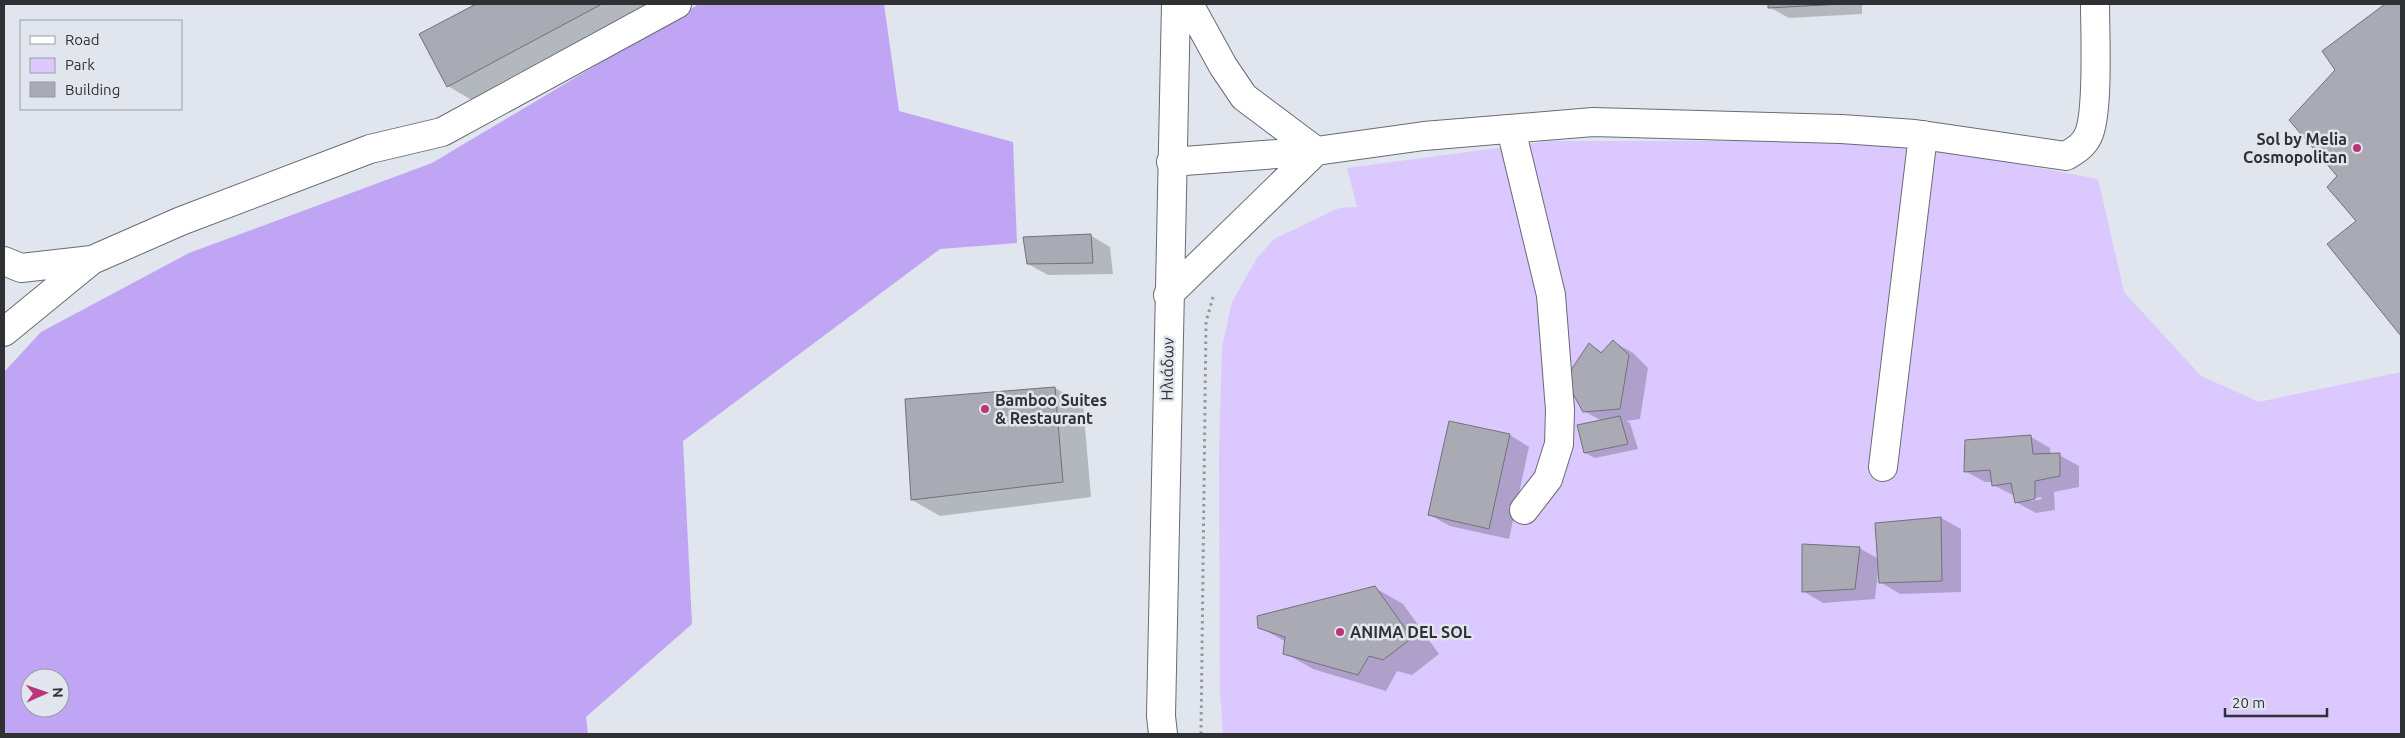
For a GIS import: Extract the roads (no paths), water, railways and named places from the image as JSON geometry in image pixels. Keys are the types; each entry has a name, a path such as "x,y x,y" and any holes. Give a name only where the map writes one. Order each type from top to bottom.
{"street":[{"path":"4,332 92,260 181,221 370,150 442,132 677,4"},
{"name":"Ηλιάδων","path":"1163,734 1161,716 1168,295 1176,4"},
{"path":"1189,4 1223,66 1244,97 1316,151"},
{"path":"1171,162 1316,151 1424,136 1593,122 1841,129 1923,136 2066,156 2080,148 2089,134 2093,112 2095,4"},
{"path":"1511,129 1551,296 1560,410 1559,444 1548,479 1524,510"},
{"path":"1883,466 1923,136"},
{"path":"1168,295 1316,151"},
{"path":"4,261 21,268 92,260"}],"place":[{"name":"Sol by Melia Cosmopolitan","path":"2357,148"},
{"name":"Bamboo Suites & Restaurant","path":"985,409"},
{"name":"ANIMA DEL SOL","path":"1340,632"}]}
